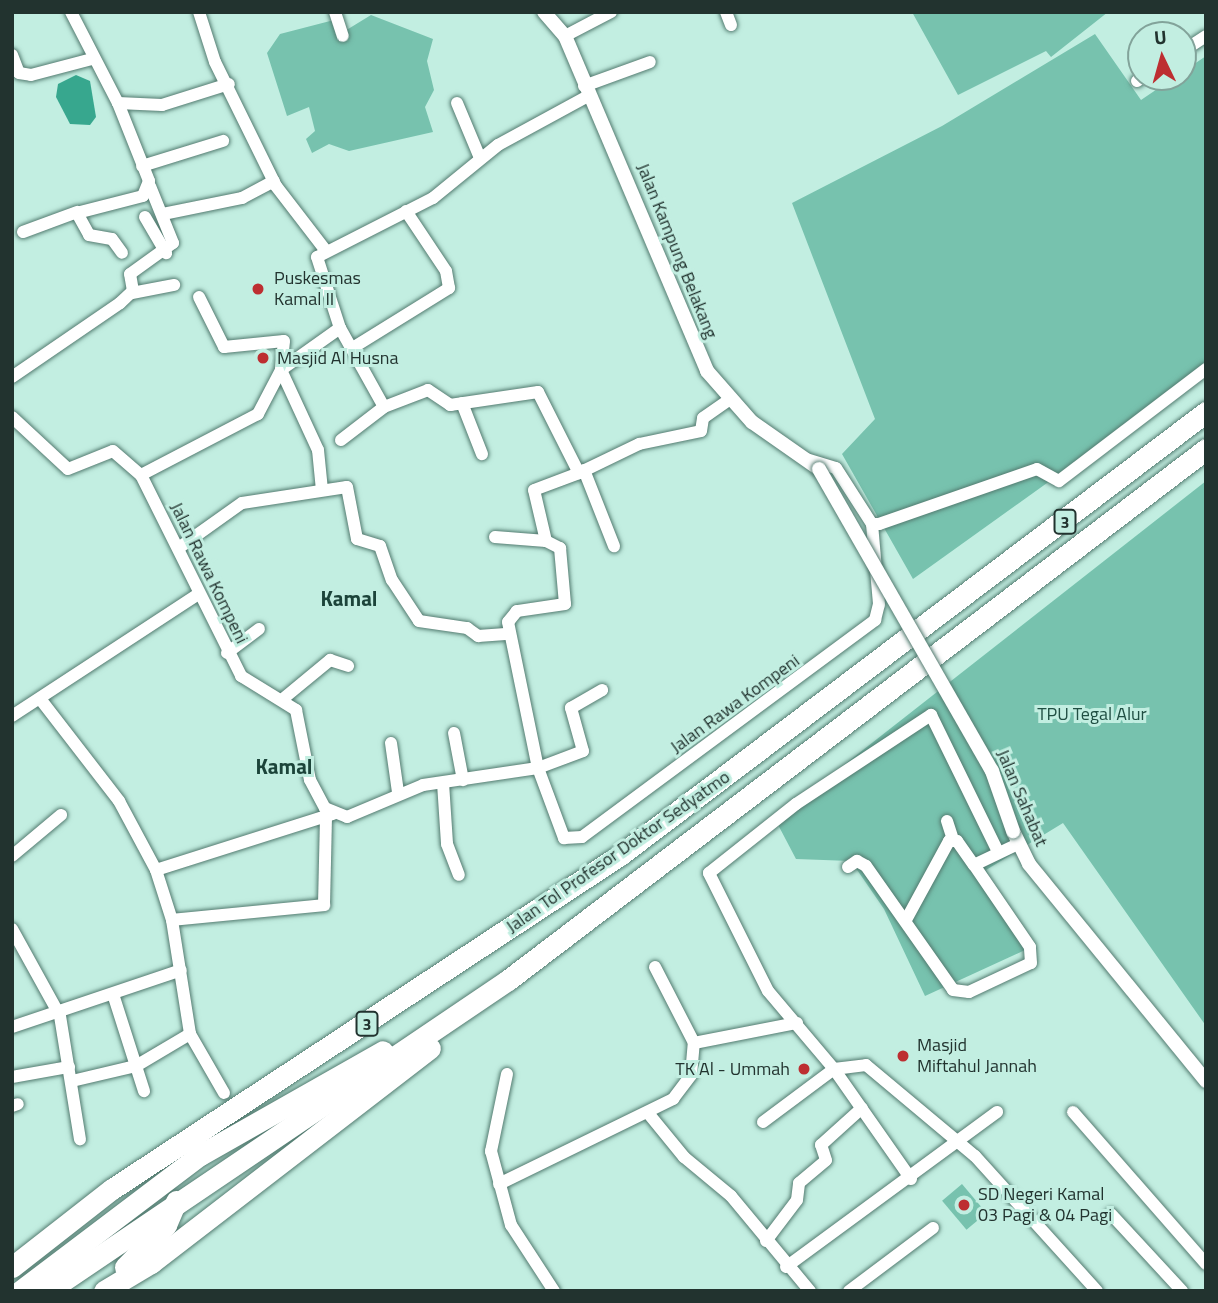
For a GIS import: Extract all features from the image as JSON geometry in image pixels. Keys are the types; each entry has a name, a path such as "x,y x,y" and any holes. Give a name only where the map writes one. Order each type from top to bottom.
{"highway":[{"name":"Jalan Tol Profesor Doktor Sedyatmo","path":"12,1267 122,1182 620,855 1206,412"},
{"name":"Jalan Tol Profesor Doktor Sedyatmo","path":"48,1291 176,1201 508,980 1206,449"},
{"path":"103,1291 151,1263 333,1128 508,980"},
{"path":"20,1291 200,1155 469,1007"},
{"path":"94,1291 151,1243 176,1201"}],"street":[{"path":"71,12 92,59 118,103 150,187 174,239 166,253 130,274 132,293"},
{"path":"199,12 274,181 326,251"},
{"path":"335,12 343,36"},
{"name":"Jalan Kampung Belakang","path":"544,12 565,36 586,91 626,173 692,344 730,399 819,469"},
{"path":"565,36 611,12"},
{"path":"726,12 731,25"},
{"path":"12,55 19,73 31,75 92,59"},
{"path":"384,407 354,347 340,328 316,265 326,251 448,188 480,158 586,91 650,62"},
{"path":"118,103 162,105 229,84"},
{"path":"457,103 480,158"},
{"path":"142,166 223,141"},
{"path":"163,214 242,198 274,181"},
{"path":"23,232 77,212 143,196 150,187"},
{"path":"354,347 449,288 446,271 406,211"},
{"path":"77,212 89,235 112,239 122,253"},
{"path":"145,217 166,253"},
{"path":"12,377 132,293 174,285"},
{"path":"12,417 68,468 113,451 141,475 258,414 281,370 284,341 224,347 199,297"},
{"path":"281,370 340,328"},
{"path":"805,458 836,468 872,524 1037,469 1059,481 1206,369"},
{"path":"281,370 317,450 322,490"},
{"path":"341,440 384,407 428,390 445,404 538,392 581,471 614,546"},
{"path":"546,541 534,490 650,440 701,431 703,418 730,399"},
{"path":"462,403 482,454"},
{"name":"Jalan Sahabat","path":"819,469 992,771 1016,837 1206,1081"},
{"name":"Jalan Rawa Kompeni","path":"141,475 180,547 197,595 227,653 251,687 285,698"},
{"path":"180,547 242,503 347,486 358,540 380,546 392,580 426,627 509,634"},
{"name":"Jalan Rawa Kompeni","path":"538,768 564,838 582,837 842,649 879,613 872,524"},
{"path":"495,537 546,541 560,548 565,604 513,612 509,634 538,768"},
{"path":"12,716 41,700 197,595"},
{"path":"227,653 259,629"},
{"path":"172,920 325,904 329,815 313,789 301,722 285,698 330,660 348,666"},
{"path":"156,870 329,815 352,815 398,792 538,768 583,751 571,708 602,690"},
{"path":"41,700 119,801 156,870 172,920 190,1034 224,1093"},
{"path":"911,1179 834,1069 744,953 708,877 715,864 796,804 932,715 998,852"},
{"path":"454,733 463,780"},
{"path":"391,743 398,792"},
{"path":"443,783 447,844 459,875"},
{"path":"12,856 61,815"},
{"path":"848,867 857,861 866,866 960,993 1031,963 1030,947 953,840 947,821"},
{"path":"974,866 998,852 1016,837"},
{"path":"906,920 953,840"},
{"path":"12,929 58,1009 80,1139"},
{"path":"499,1184 648,1113 685,1085 694,1043 655,967"},
{"path":"12,1027 58,1009 113,994 181,970"},
{"path":"113,994 144,1091"},
{"path":"694,1043 797,1023"},
{"path":"72,1081 136,1066 190,1034"},
{"path":"763,1122 834,1069 866,1065 962,1144 1097,1291"},
{"path":"12,1077 69,1067"},
{"path":"507,1074 492,1132 499,1184 517,1239 554,1291"},
{"path":"766,1241 797,1200 799,1183 826,1160 821,1145 862,1108"},
{"path":"786,1267 962,1144 997,1112"},
{"path":"1073,1112 1206,1264"},
{"path":"648,1113 684,1157 731,1196 786,1267 810,1291"},
{"path":"1111,1214 1182,1291"},
{"path":"849,1291 933,1228"}],"green space":[{"path":"912,12 1108,12 1051,57 1046,51 958,95"},
{"path":"371,15 433,39 427,61 434,90 425,107 433,132 349,151 329,144 312,153 306,139 315,131 309,107 287,116 267,53 280,34 334,20 340,34"},
{"path":"1095,34 1127,80 1127,91 1135,91 1141,100 1154,91 1197,91 1197,62 1206,56 1206,369 913,579 842,454 875,419 792,203 942,126"},
{"name":"TPU Tegal Alur","path":"1206,481 1206,1026 1063,823 986,870 1025,950 925,996 884,909 851,861 796,859 775,819"},
{"path":"962,1184 986,1213 967,1230 942,1201"}],"shaded area":[{"path":"76,75 90,81 96,117 90,125 70,124 56,97 58,84"}],"place":[{"name":"Puskesmas Kamal II","path":"258,289"},
{"name":"Masjid Al Husna","path":"263,358"},
{"name":"Masjid Miftahul Jannah","path":"903,1056"},
{"name":"TK Al - Ummah","path":"804,1069"},
{"name":"SD Negeri Kamal 03 Pagi & 04 Pagi","path":"964,1205"}],"district":[{"name":"Kamal","path":"349,598"},
{"name":"Kamal","path":"284,766"}]}
